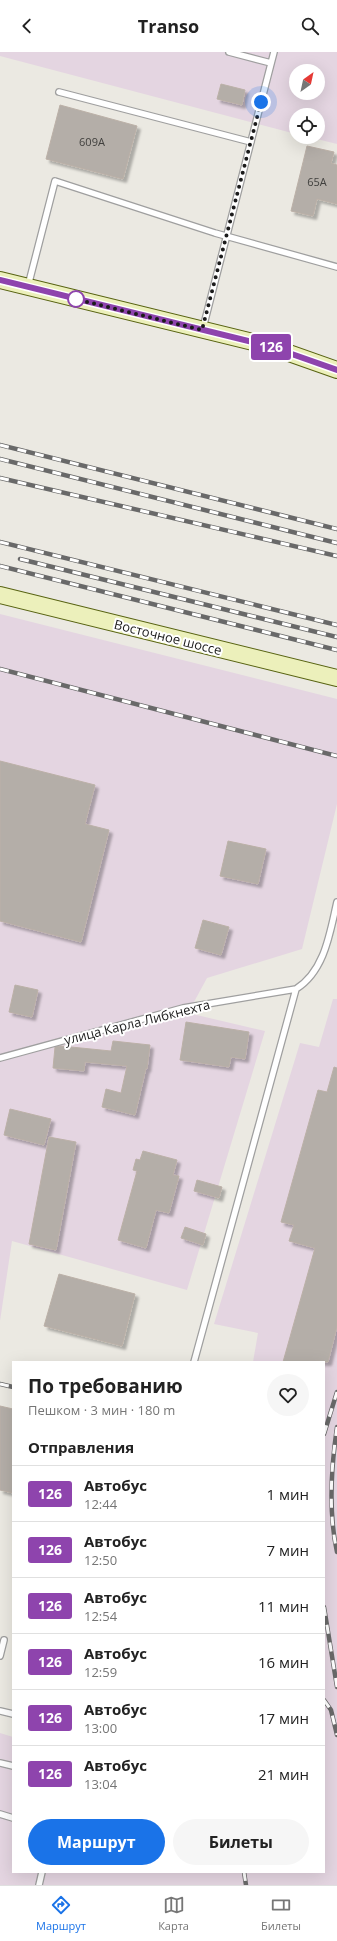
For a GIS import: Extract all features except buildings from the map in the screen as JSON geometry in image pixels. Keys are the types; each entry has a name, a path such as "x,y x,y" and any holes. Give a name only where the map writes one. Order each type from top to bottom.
{"main road":[{"path":"0,280 269,346 337,370"},
{"name":"Восточное шоссе","path":"0,595 337,678"}],"lane":[{"path":"229,52 271,63"},
{"path":"202,330 274,52"},
{"path":"59,92 251,142"},
{"path":"28,287 55,181 226,236 337,267"},
{"path":"194,1361 296,989 305,984 319,963 328,939 337,902"},
{"name":"улица Карла Либкнехта","path":"0,1058 183,1008 296,989"},
{"path":"0,1656 4,1640"},
{"path":"0,1711 12,1714"},
{"path":"0,1762 12,1766"},
{"path":"0,1814 12,1818"},
{"path":"39,1885 42,1873"}],"shaded area":[{"path":"0,52 337,52 337,144 325,141 325,108 289,108 289,132 0,56"},
{"path":"0,614 337,699 337,804 302,949 207,978 188,1013 265,1031 187,1290 12,1241 0,1321"},
{"path":"333,999 337,999 337,1885 0,1885 0,1733 12,1737 12,1873 325,1873 325,1361 253,1361 258,1333 214,1324 300,1043 319,1047"}],"railway":[{"path":"0,445 337,529"},
{"path":"0,459 337,543"},
{"path":"0,478 337,556"},
{"path":"0,542 337,625"},
{"path":"20,559 337,637"},
{"path":"0,566 337,650"},
{"path":"0,669 337,756"},
{"path":"0,1384 12,1387"},
{"path":"325,1431 337,1392"},
{"path":"337,1427 331,1490 332,1521 337,1552"},
{"path":"325,1613 337,1687"},
{"path":"325,1701 331,1710 337,1735"},
{"path":"244,1873 246,1885"}],"bus line":[{"name":"126","path":"0,280 269,346 337,370"}],"route":[{"path":"76,299 71,298 202,330 261,102"}]}
